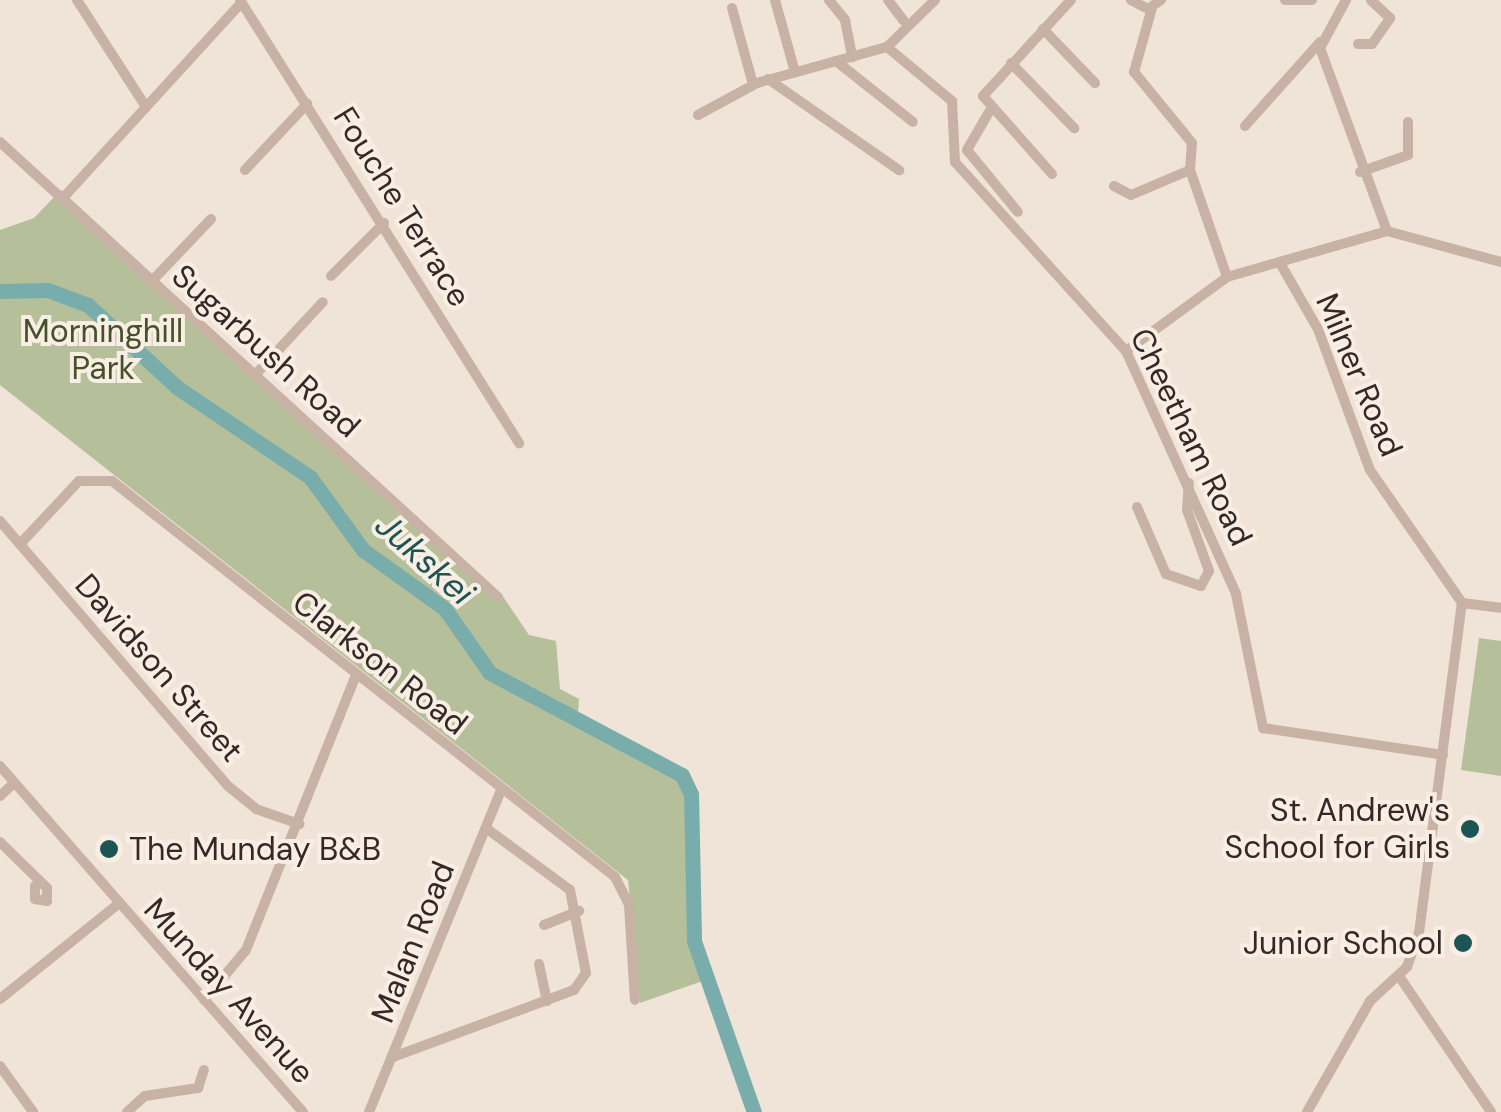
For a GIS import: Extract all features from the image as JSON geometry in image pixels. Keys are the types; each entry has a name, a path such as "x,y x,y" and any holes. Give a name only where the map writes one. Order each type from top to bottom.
{"street":[{"path":"77,0 146,107"},
{"path":"775,0 795,72"},
{"path":"829,0 845,20 852,57"},
{"path":"888,0 904,22"},
{"path":"698,115 752,84 887,47 904,22 936,0"},
{"path":"1052,174 989,112 984,93 1070,0"},
{"path":"1131,0 1156,4 1134,72 1192,143 1190,170 1227,276"},
{"path":"1285,0 1312,0"},
{"path":"1245,126 1320,42 1346,0"},
{"path":"1358,44 1372,44 1390,18 1371,0"},
{"path":"63,198 241,1"},
{"name":"Fouche Terrace","path":"241,1 519,442"},
{"path":"732,8 752,84"},
{"path":"1043,29 1095,83"},
{"path":"1320,42 1360,172 1387,231"},
{"name":"Cheetham Road","path":"887,47 957,108 955,162 1126,351 1190,482 1236,594 1263,728 1443,755"},
{"path":"836,62 912,122"},
{"path":"1012,63 1074,128"},
{"path":"768,79 899,170"},
{"path":"245,170 307,104"},
{"path":"989,112 967,150 1018,212"},
{"path":"1360,172 1408,155 1408,122"},
{"name":"Sugarbush Road","path":"0,142 498,597"},
{"path":"1114,186 1131,195 1190,170"},
{"path":"152,282 211,219"},
{"path":"331,276 384,224"},
{"path":"1126,351 1227,276 1387,231 1501,262"},
{"name":"Milner Road","path":"1280,263 1318,329 1370,470 1462,603"},
{"path":"256,374 323,302"},
{"name":"Clarkson Road","path":"20,544 78,481 104,478 624,887 634,1000"},
{"path":"1138,507 1166,574 1201,586 1210,578 1184,500 1190,482"},
{"name":"Davidson Street","path":"0,521 228,786 256,809 299,824"},
{"path":"1308,1112 1370,1000 1399,976 1423,918 1462,603 1501,608"},
{"path":"204,1000 242,958 355,677"},
{"name":"Munday Avenue","path":"0,766 303,1112"},
{"path":"0,796 14,783"},
{"name":"Malan Road","path":"370,1112 502,790"},
{"path":"393,1056 548,1001 586,974 579,911 570,890 486,828"},
{"path":"0,842 35,886"},
{"path":"0,999 118,904"},
{"path":"544,925 579,911"},
{"path":"538,964 548,1001"},
{"path":"1399,976 1491,1112"},
{"path":"0,1066 34,1112"},
{"path":"127,1112 145,1096 198,1088 204,1070"}],"green space":[{"name":"Morninghill Park","path":"61,190 504,598 529,635 556,641 560,689 579,699 578,715 682,775 691,794 694,941 711,978 640,1003 628,880 0,385 0,230 34,218"},
{"path":"1479,638 1501,641 1501,776 1461,770"}],"waterway":[{"name":"Jukskei","path":"0,291 48,290 88,305 178,388 310,477 363,550 445,609 490,673 682,775 691,794 694,941 754,1112"}],"place":[{"name":"St. Andrew's School for Girls","path":"1470,829"},
{"name":"The Munday B&B","path":"109,849"},
{"name":"Junior School","path":"1463,943"}]}
